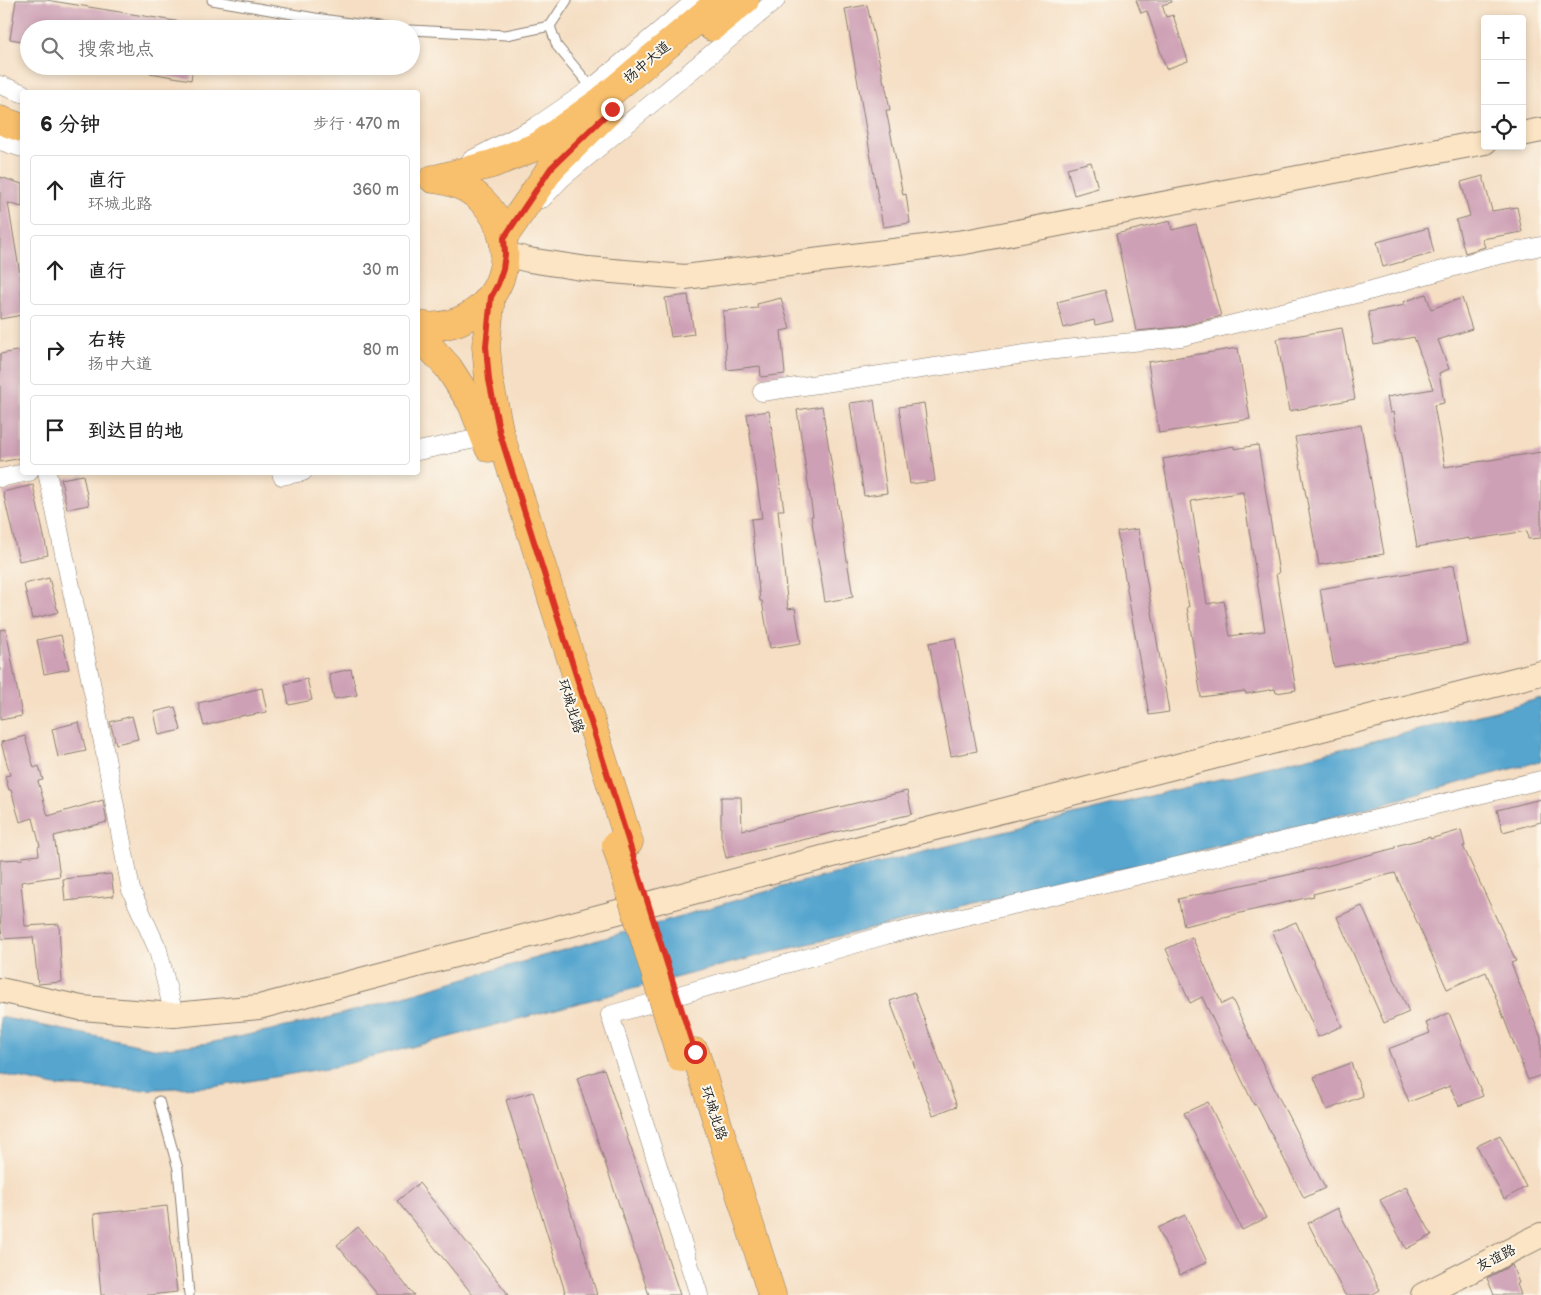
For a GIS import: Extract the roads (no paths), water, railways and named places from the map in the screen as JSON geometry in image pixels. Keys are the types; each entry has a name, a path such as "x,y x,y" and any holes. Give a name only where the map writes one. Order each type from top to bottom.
{"main road":[{"name":"扬中大道","path":"426,180 492,164 538,146 597,94 721,0"},
{"name":"扬中大道","path":"504,246 551,168 612,109 746,0"},
{"path":"0,104 20,111"},
{"path":"0,120 20,127"},
{"path":"420,325 438,327 453,324 480,308 491,297 498,284 503,269 504,246 494,216 480,197 452,182 426,180"},
{"name":"环城北路","path":"491,297 486,346 489,380 500,434 622,844 688,1055 756,1295"},
{"name":"环城北路","path":"420,336 448,367 472,404 485,437 622,844"},
{"name":"环城北路","path":"688,1055 772,1295"}],"street":[{"path":"597,94 696,0"},
{"path":"776,0 562,178 504,246 529,260 588,269 684,277 965,242 1481,143"},
{"path":"0,86 20,91"},
{"path":"1526,133 1541,130"},
{"path":"0,141 20,147"},
{"path":"762,392 1046,351 1181,337 1372,290 1486,258 1541,246"},
{"path":"420,451 485,437"},
{"path":"0,478 20,474"},
{"path":"48,475 97,711 131,890 158,950 174,1015"},
{"path":"0,990 81,1008 174,1015 259,1008 940,827 1541,674"},
{"path":"699,1295 610,1014 886,935 1541,780"},
{"name":"友谊路","path":"1423,1295 1541,1235"}],"lane":[{"path":"212,0 329,20"},
{"path":"420,30 506,35 550,26 568,0"},
{"path":"550,26 557,46 597,94"},
{"path":"159,1101 178,1170 189,1295"}],"water":[{"path":"1541,698 1541,761 1277,832 766,954 339,1066 220,1086 135,1090 55,1086 0,1074 0,1017 158,1049 209,1043 324,1019 789,885 1495,711"}]}
